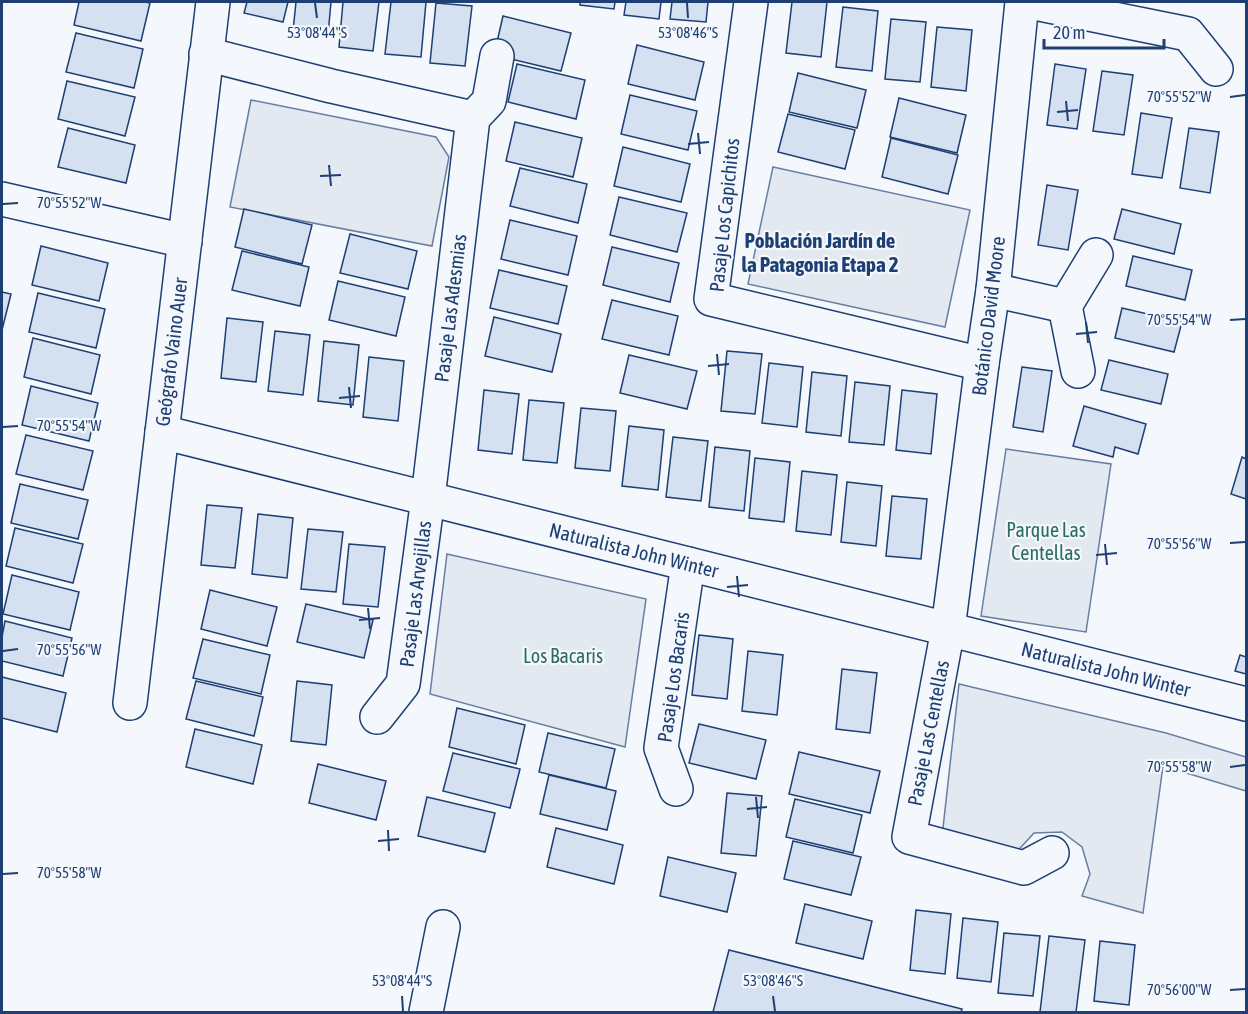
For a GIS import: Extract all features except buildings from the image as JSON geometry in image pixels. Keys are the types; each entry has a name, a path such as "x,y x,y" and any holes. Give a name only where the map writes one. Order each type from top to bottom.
{"street":[{"name":"Geógrafo Vaino Auer","path":"130,703 213,2"},
{"name":"Pasaje Los Capichitos","path":"751,2 711,299 982,364"},
{"name":"Botánico David Moore","path":"948,629 993,290 1022,2"},
{"path":"1030,2 1188,34 1216,69"},
{"path":"206,54 331,86 473,118"},
{"name":"Pasaje Las Adesmias","path":"428,498 473,118 489,101 497,56"},
{"path":"2,199 185,241"},
{"path":"1078,371 1065,306 1096,255"},
{"path":"993,290 1065,306"},
{"name":"Naturalista John Winter","path":"162,432 1246,704"},
{"name":"Pasaje Las Arvejillas","path":"377,717 403,684 428,498"},
{"name":"Pasaje Los Bacaris","path":"676,789 662,748 688,564"},
{"name":"Pasaje Las Centellas","path":"948,629 909,837 1023,868 1052,853"},
{"path":"426,1012 443,927"}],"green space":[{"path":"251,100 436,137 449,157 432,246 230,207"},
{"path":"773,167 970,210 945,327 748,284"},
{"name":"Parque Las Centellas","path":"1006,449 1111,464 1086,632 981,616"},
{"name":"Los Bacaris","path":"447,554 646,599 625,747 430,694"},
{"path":"959,684 1166,733 1246,757 1246,791 1163,766 1143,913 1082,896 1090,874 1082,847 1062,832 1034,833 1013,856 942,837"}],"district":[{"name":"Población Jardín de la Patagonia Etapa 2","path":"820,252"}]}
